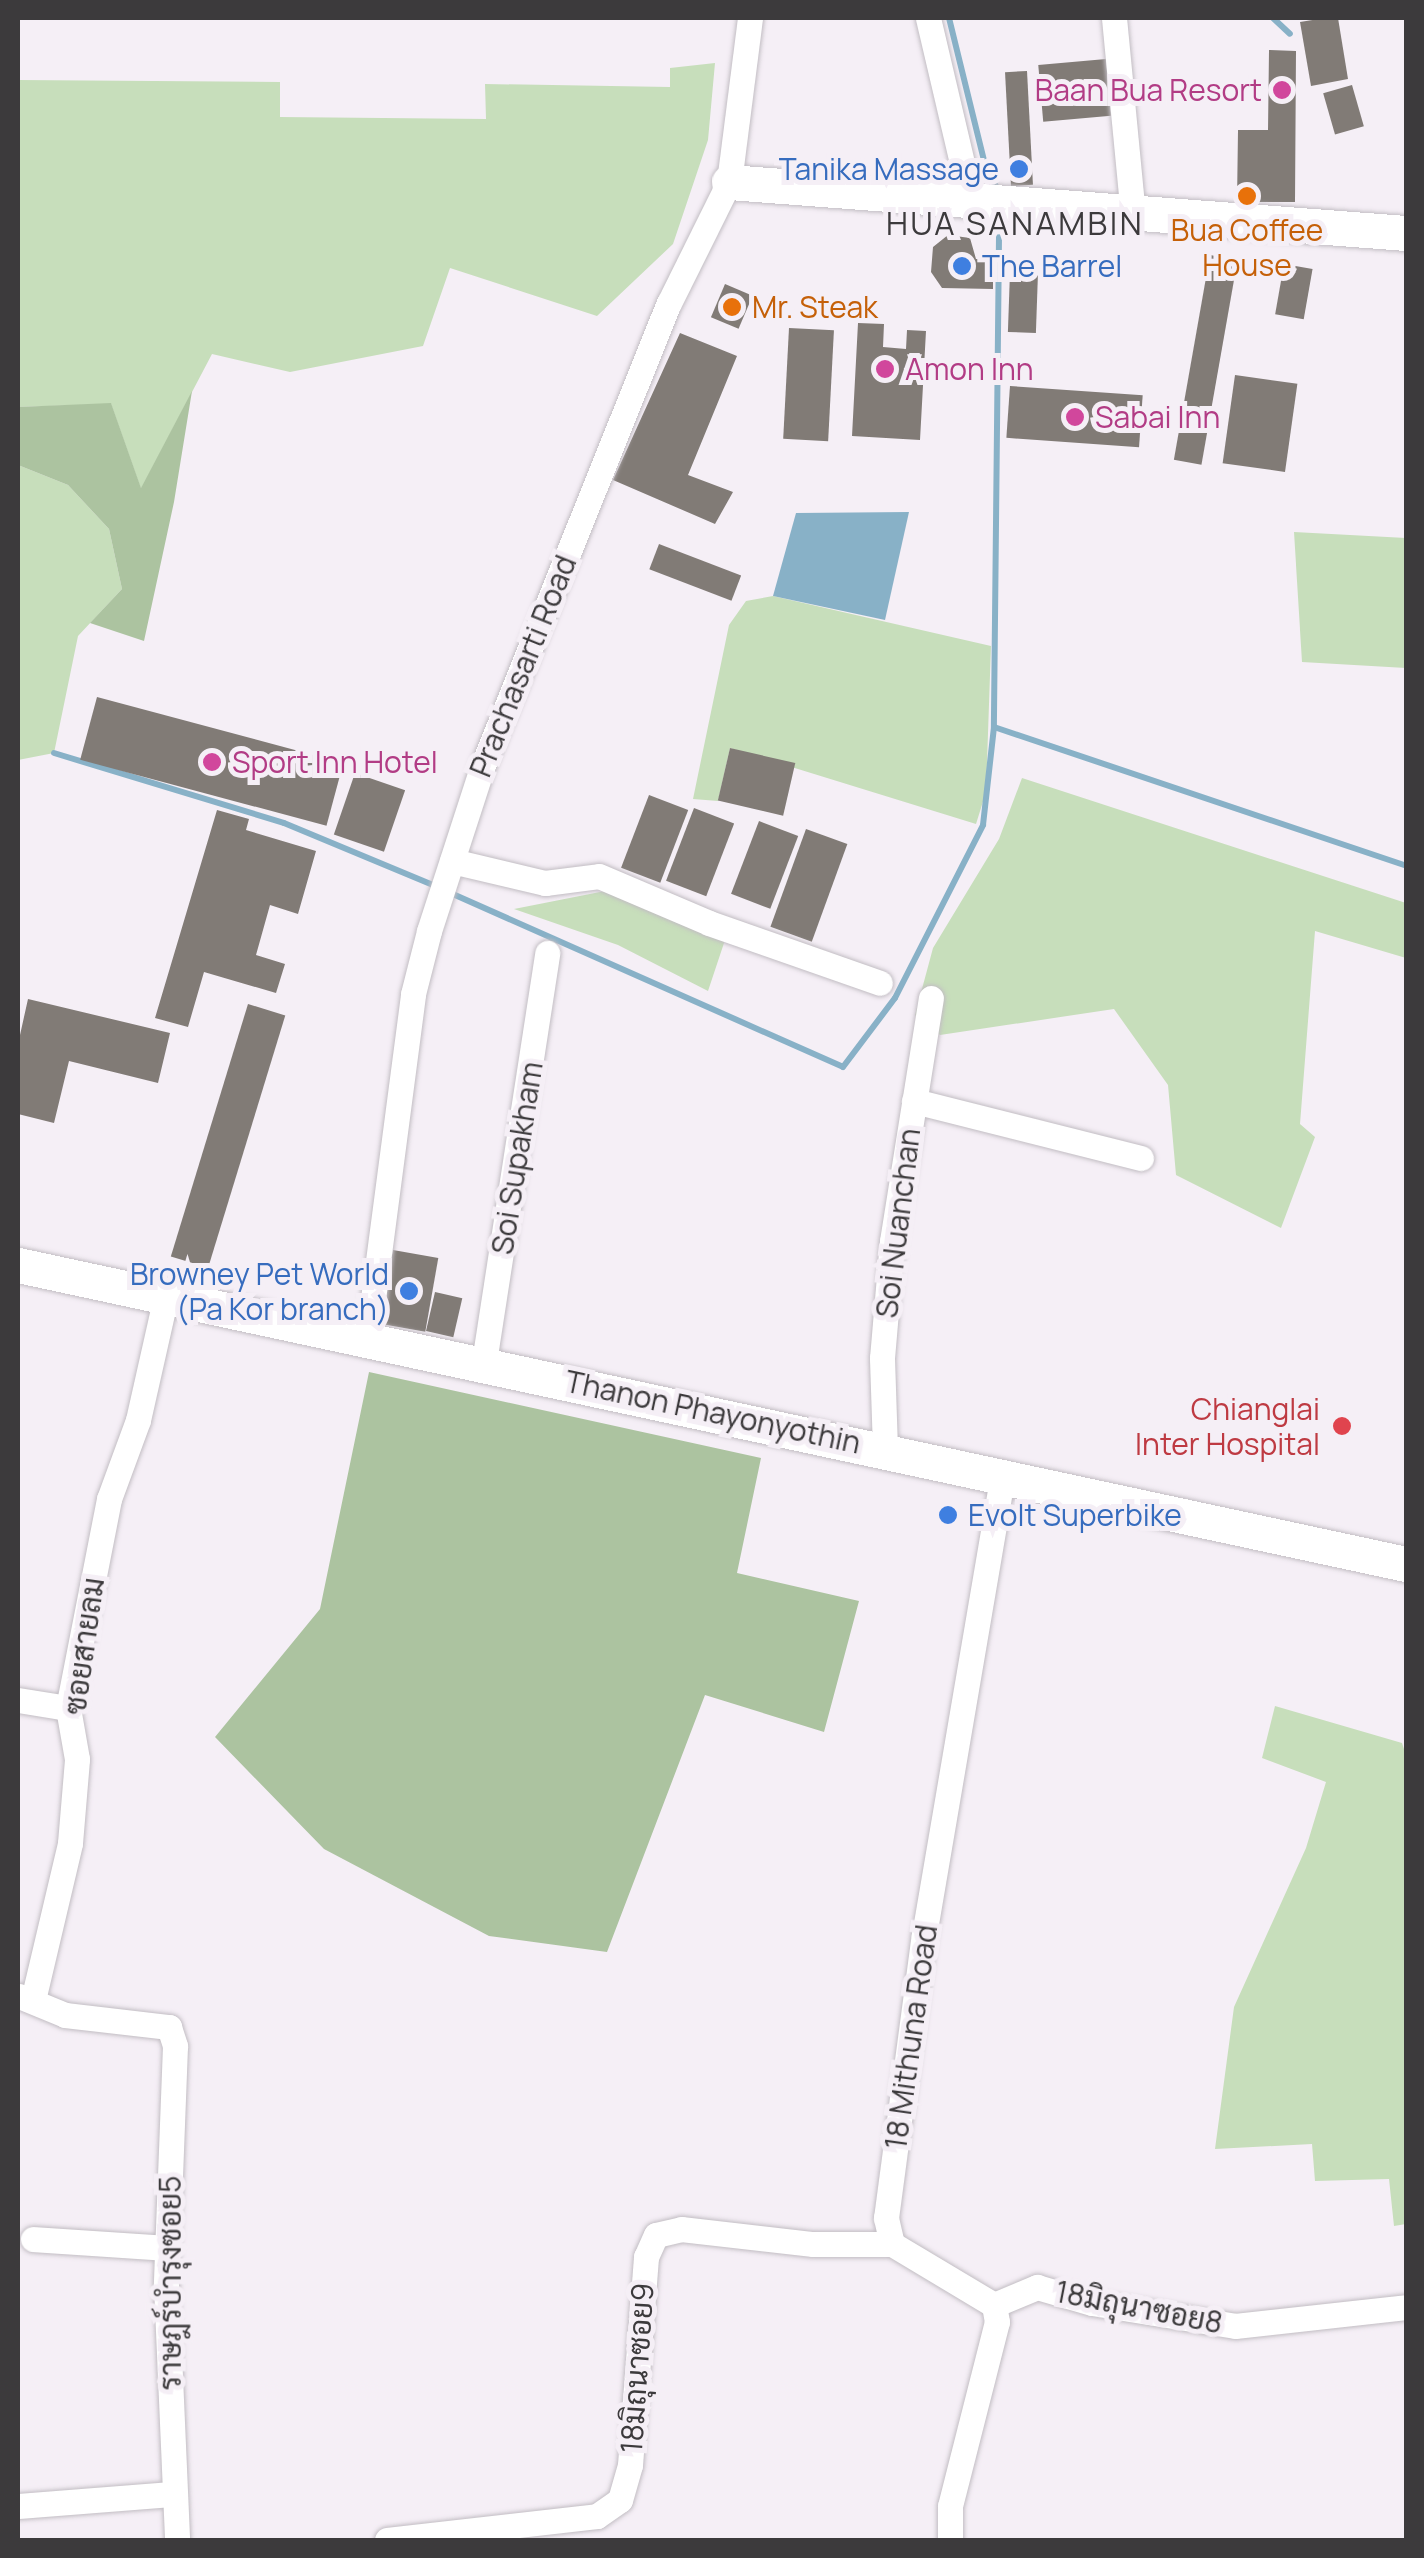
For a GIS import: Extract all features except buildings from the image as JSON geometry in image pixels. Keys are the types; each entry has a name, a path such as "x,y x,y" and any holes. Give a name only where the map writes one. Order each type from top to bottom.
{"main road":[{"path":"729,182 1406,233"},
{"name":"Thanon Phayonyothin","path":"18,1264 1406,1564"}],"street":[{"name":"Prachasarti Road","path":"368,1337 413,994 445,880 482,765 648,354 729,182 744,106 750,18"},
{"path":"928,18 971,201"},
{"path":"1114,18 1133,214"},
{"path":"445,880 545,883 599,876 709,923 880,983"},
{"name":"Soi Supakham","path":"484,1362 547,953"},
{"name":"Soi Nuanchan","path":"885,1449 887,1300 931,998"},
{"path":"914,1101 1141,1158"},
{"name":"ซอยสายลม","path":"25,1998 70,1843 77,1759 68,1708 109,1498 138,1420 166,1296"},
{"name":"18 Mithuna Road","path":"892,2244 886,2218 924,1934 1003,1474"},
{"path":"18,1700 68,1708"},
{"name":"ราษฎร์บำรุงซอย5","path":"25,1998 64,2015 169,2027 175,2046 167,2248 172,2494 177,2540"},
{"name":"18มิถุนาซอย9","path":"387,2540 597,2516 620,2500 630,2465 646,2258 656,2236 682,2229 813,2244 892,2244"},
{"path":"33,2239 167,2248"},
{"path":"892,2244 994,2305 997,2322 950,2506 950,2540"},
{"name":"18มิถุนาซอย8","path":"994,2305 1037,2286 1092,2303 1235,2326 1406,2308"},
{"path":"18,2506 172,2494"}],"green space":[{"path":"715,63 708,140 673,244 597,316 450,268 423,346 290,372 212,354 141,489 111,404 18,407 18,80 280,82 280,117 486,119 485,84 670,87 670,68"},
{"path":"192,391 174,502 144,641 90,623 122,589 109,529 68,485 18,465 18,407 111,403 141,488"},
{"path":"18,465 68,485 109,529 122,589 78,636 54,753 18,760"},
{"path":"1294,532 1406,538 1406,668 1302,662"},
{"path":"773,596 991,646 986,792 976,824 730,748 718,801 693,799 729,625 746,601"},
{"path":"1022,778 1406,903 1406,958 1315,931 1300,1124 1315,1137 1281,1228 1176,1175 1168,1085 1114,1009 940,1035 915,1015 933,948 999,839"},
{"path":"610,890 725,940 708,991 618,945 514,909"},
{"path":"369,1372 761,1458 737,1573 859,1601 824,1732 705,1695 607,1952 489,1936 324,1849 215,1737 320,1609"},
{"path":"1275,1706 1402,1743 1406,1755 1406,2224 1394,2226 1389,2179 1315,2181 1312,2144 1215,2149 1234,2007 1306,1848 1326,1782 1262,1758"}],"water":[{"path":"909,512 885,620 773,596 796,513"}],"waterway":[{"path":"949,18 986,169 1000,193"},
{"path":"1273,18 1290,34"},
{"path":"999,237 994,727 1406,866"},
{"path":"446,891 843,1067 895,998 983,825 994,727"},
{"path":"54,753 284,823 435,886"}],"place":[{"name":"Baan Bua Resort","path":"1282,90"},
{"name":"Tanika Massage","path":"1019,169"},
{"name":"Bua Coffee House","path":"1247,196"},
{"name":"The Barrel","path":"962,266"},
{"name":"Mr. Steak","path":"732,307"},
{"name":"Amon Inn","path":"885,369"},
{"name":"Sabai Inn","path":"1075,417"},
{"name":"Sport Inn Hotel","path":"212,762"},
{"name":"Browney Pet World (Pa Kor branch)","path":"409,1291"},
{"name":"Chianglai Inter Hospital","path":"1342,1426"},
{"name":"Evolt Superbike","path":"948,1515"}],"district":[{"name":"HUA SANAMBIN","path":"1015,223"}]}
